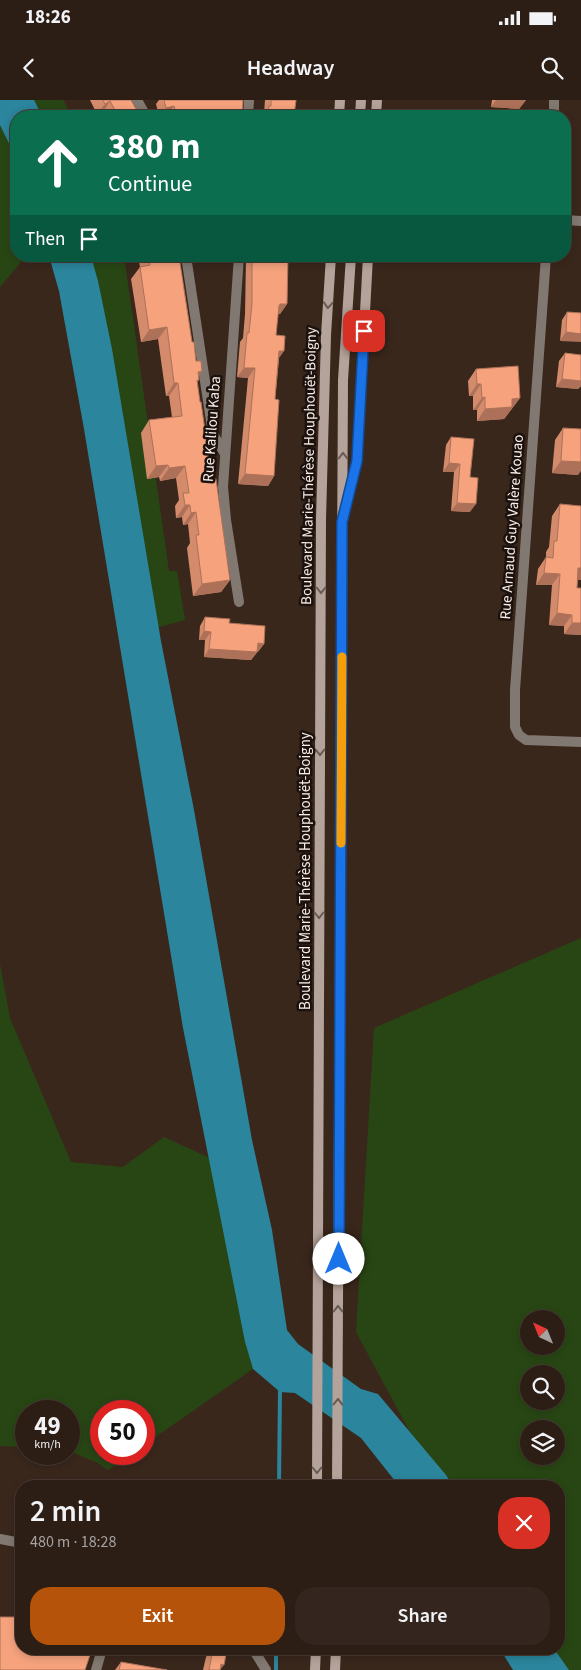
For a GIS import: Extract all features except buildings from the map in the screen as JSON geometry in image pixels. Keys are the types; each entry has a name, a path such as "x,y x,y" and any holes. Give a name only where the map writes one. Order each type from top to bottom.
{"main road":[{"name":"Boulevard Marie-Thérèse Houphouët-Boigny","path":"317,1480 321,519 326,335 331,262"},
{"path":"337,1480 343,380 351,262"},
{"path":"342,522 357,461 368,262"},
{"path":"315,1670 316,1655"},
{"path":"335,1670 336,1655"}],"street":[{"path":"187,262 213,434 225,454"},
{"name":"Rue Kalilou Kaba","path":"239,262 223,486 226,520 239,602"},
{"name":"Rue Arnaud Guy Valère Kouao","path":"546,262 515,690 515,727 519,736 526,740 581,742"},
{"path":"0,1539 15,1542"},
{"path":"96,1670 100,1655"},
{"path":"257,1655 266,1670"}],"green space":[{"path":"0,100 63,100 69,110 10,110 10,262 21,262 0,287"},
{"path":"75,262 125,262 169,571 177,571 185,620 137,633"},
{"path":"581,938 581,1670 529,1670 522,1655 565,1655 565,1480 436,1480 356,1332 374,1028"},
{"path":"0,964 10,1018 71,1162 123,1167 164,1137 210,1158 245,1342 253,1369 155,1437 155,1400 90,1400 90,1460 80,1456 80,1400 15,1400 15,1447 0,1446"},
{"path":"101,1465 116,1465 108,1470"}],"water":[{"path":"0,100 34,100 39,110 10,110 10,146 0,125"},
{"path":"51,262 93,262 112,349 161,641 194,810 252,1140 272,1230 287,1330 298,1344 361,1389 378,1394 449,1480 394,1480 361,1438 295,1393 280,1392 253,1369 245,1342 183,1028 84,429 59,291"},
{"path":"504,1655 558,1655 569,1670 513,1670"}],"waterway":[{"path":"279,1480 280,1389"},
{"path":"276,1655 276,1670"}],"slow traffic":[{"path":"341,843 342,657"}],"route":[{"path":"339,1259 342,522 357,461 364,331"}]}
